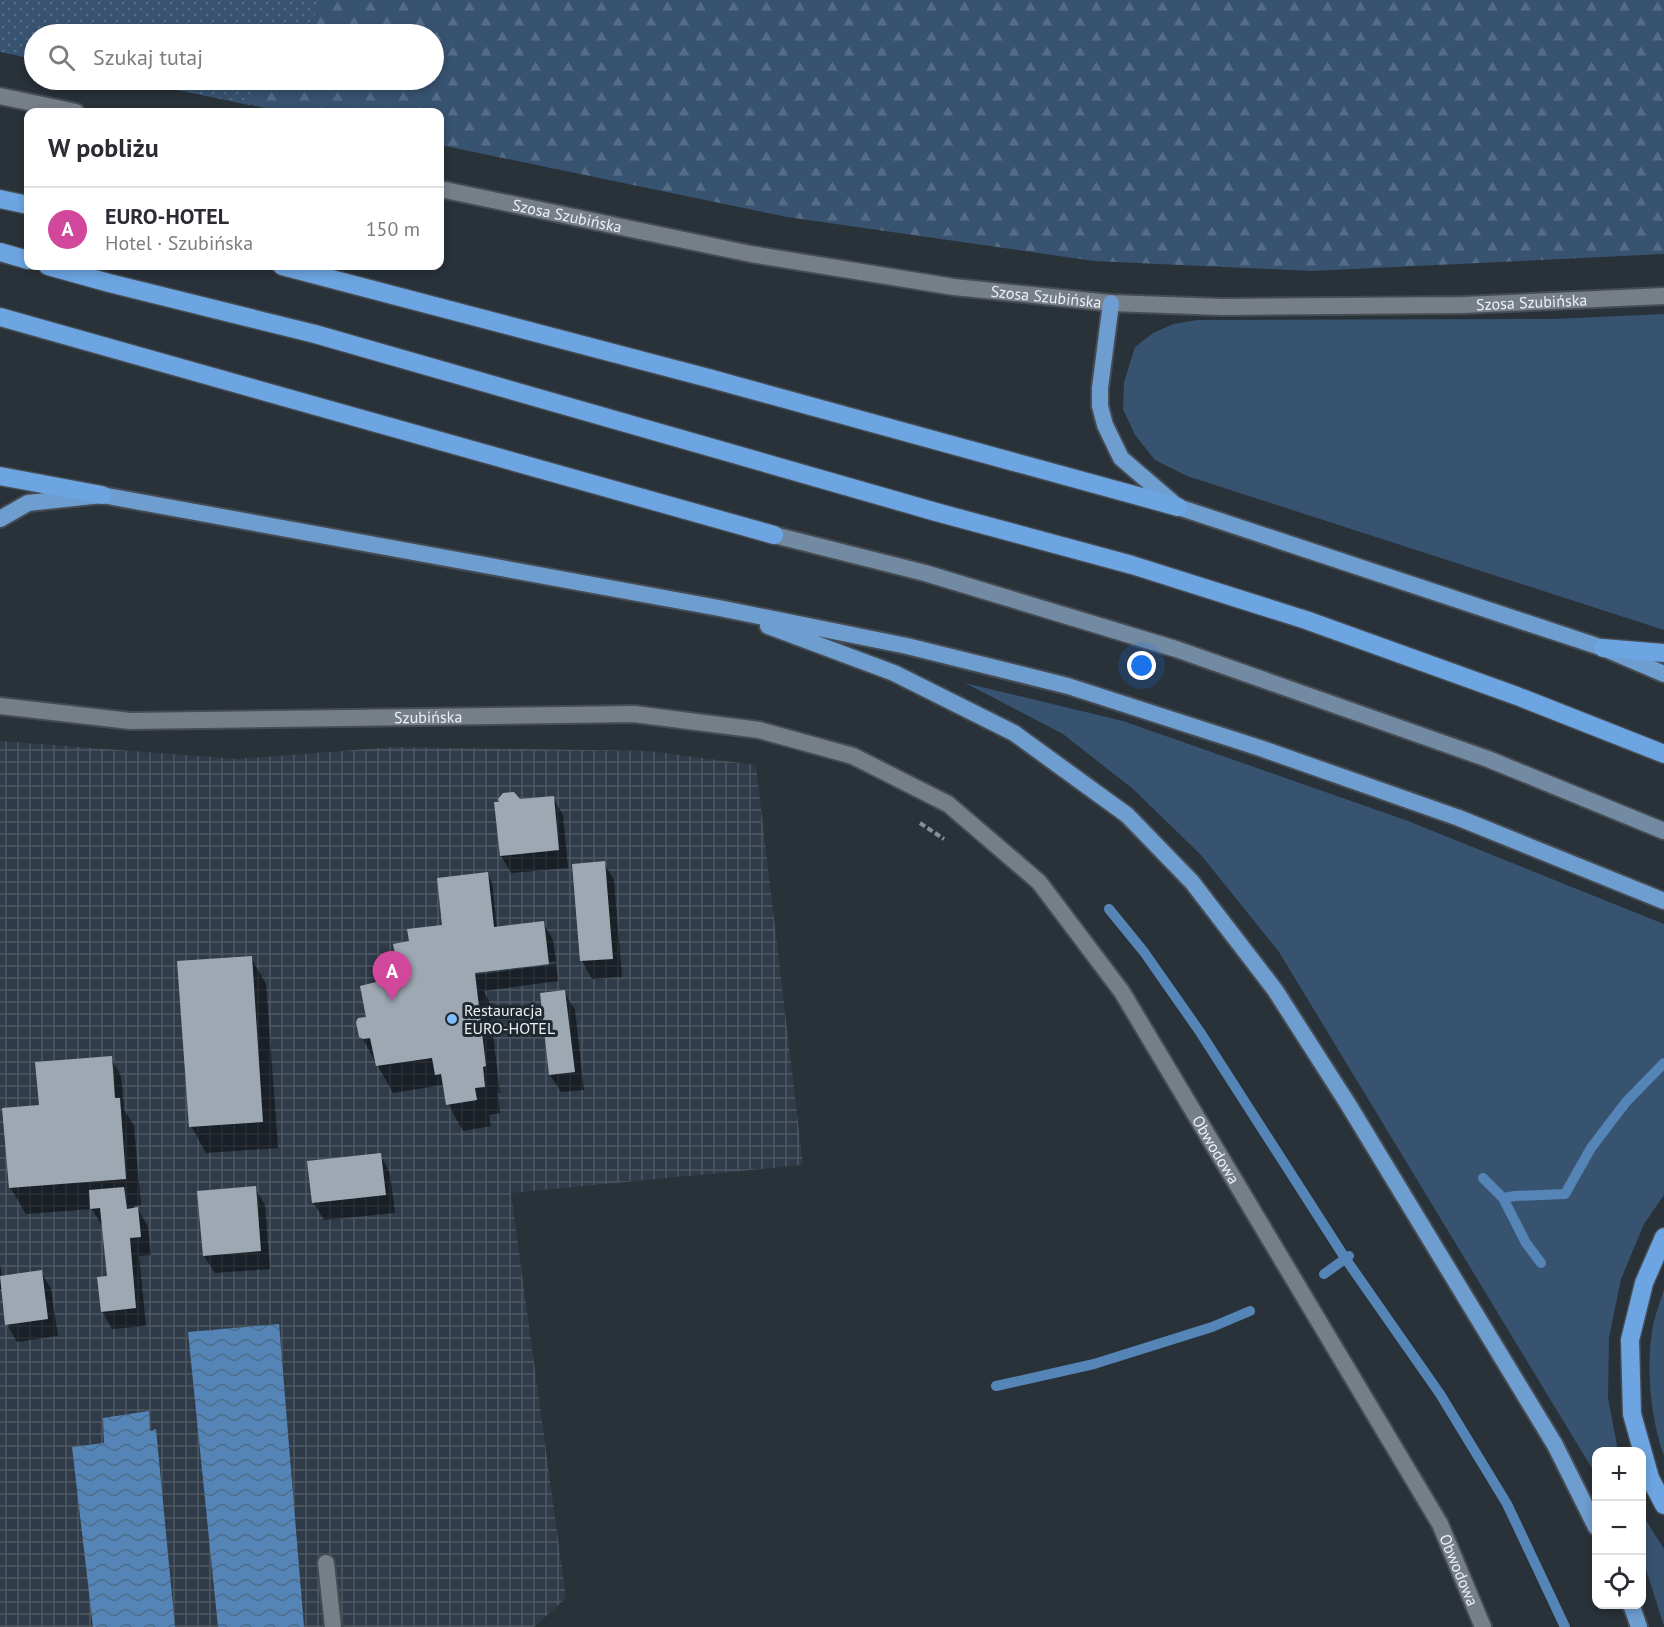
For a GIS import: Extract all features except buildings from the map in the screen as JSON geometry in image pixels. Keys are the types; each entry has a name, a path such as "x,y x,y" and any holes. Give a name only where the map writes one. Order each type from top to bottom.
{"highway":[{"path":"0,199 24,204"},
{"path":"0,252 24,259"},
{"path":"62,270 315,334 925,509 1132,565 1306,620 1517,696 1664,754"},
{"path":"297,270 712,378 1178,507 1603,648 1664,674"},
{"path":"1111,303 1100,388 1100,406 1105,424 1121,458 1178,507"},
{"path":"0,317 774,535"},
{"path":"0,476 719,608 907,646 1068,686 1260,748 1459,818 1664,901"},
{"path":"0,519 28,503 102,495"},
{"path":"719,608 894,673 1014,733 1127,815 1192,882 1275,990 1348,1104 1555,1445 1592,1519"},
{"path":"1603,648 1664,653"},
{"path":"1664,1237 1644,1283 1630,1340 1632,1414 1650,1478 1664,1505"},
{"path":"1632,1609 1639,1627"}],"main road":[{"path":"774,535 925,573 1196,656 1488,759 1664,831"}],"street":[{"path":"0,96 57,108"},
{"name":"Szosa Szubińska","path":"444,190 751,254 954,287 1111,303 1222,307 1451,305 1664,296"},
{"name":"Szubińska","path":"0,706 130,721 633,714 759,730 853,756"},
{"name":"Obwodowa","path":"853,756 948,804 1029,874 1038,882 1122,992 1440,1524 1483,1627"},
{"path":"326,1563 333,1627"}],"path":[{"path":"915,820 952,845"}],"shaded area":[{"path":"0,741 238,759 393,747 649,751 756,765 803,1165 511,1193 566,1598 534,1627 0,1627"}],"green space":[{"path":"0,0 326,0 308,24 24,24 24,57 0,52"},
{"path":"215,0 1664,0 1664,254 1311,271 1094,261 787,217 444,146 444,108 265,108 183,90 444,90 444,24 193,24"},
{"path":"177,90 260,90 249,105"},
{"path":"1664,314 1664,630 1187,476 1155,460 1135,435 1123,409 1124,382 1135,347 1153,333 1173,324 1197,320 1553,319"},
{"path":"965,683 1123,721 1408,821 1664,924 1664,1195 1644,1224 1621,1279 1609,1338 1608,1398 1617,1447 1592,1447 1592,1468 1279,952 1201,855 1133,789 1063,734"},
{"path":"1664,1289 1664,1456 1652,1407 1650,1354 1654,1321"},
{"path":"1646,1520 1664,1549 1664,1626 1646,1570"}],"water":[{"path":"279,1324 304,1627 218,1627 188,1332"},
{"path":"149,1411 150,1431 156,1429 175,1627 93,1627 72,1447 104,1443 103,1418"}],"waterway":[{"path":"1109,909 1144,952 1200,1032 1345,1258 1440,1394 1507,1504 1565,1627"},
{"path":"1503,1198 1565,1194 1591,1148 1626,1102 1664,1063"},
{"path":"1483,1178 1503,1198 1526,1243 1541,1263"},
{"path":"1324,1274 1349,1256"},
{"path":"996,1386 1094,1364 1212,1327 1250,1311"}],"place":[{"name":"EURO-HOTEL","path":"392,1001"},
{"name":"Restauracja EURO-HOTEL","path":"452,1019"}]}
